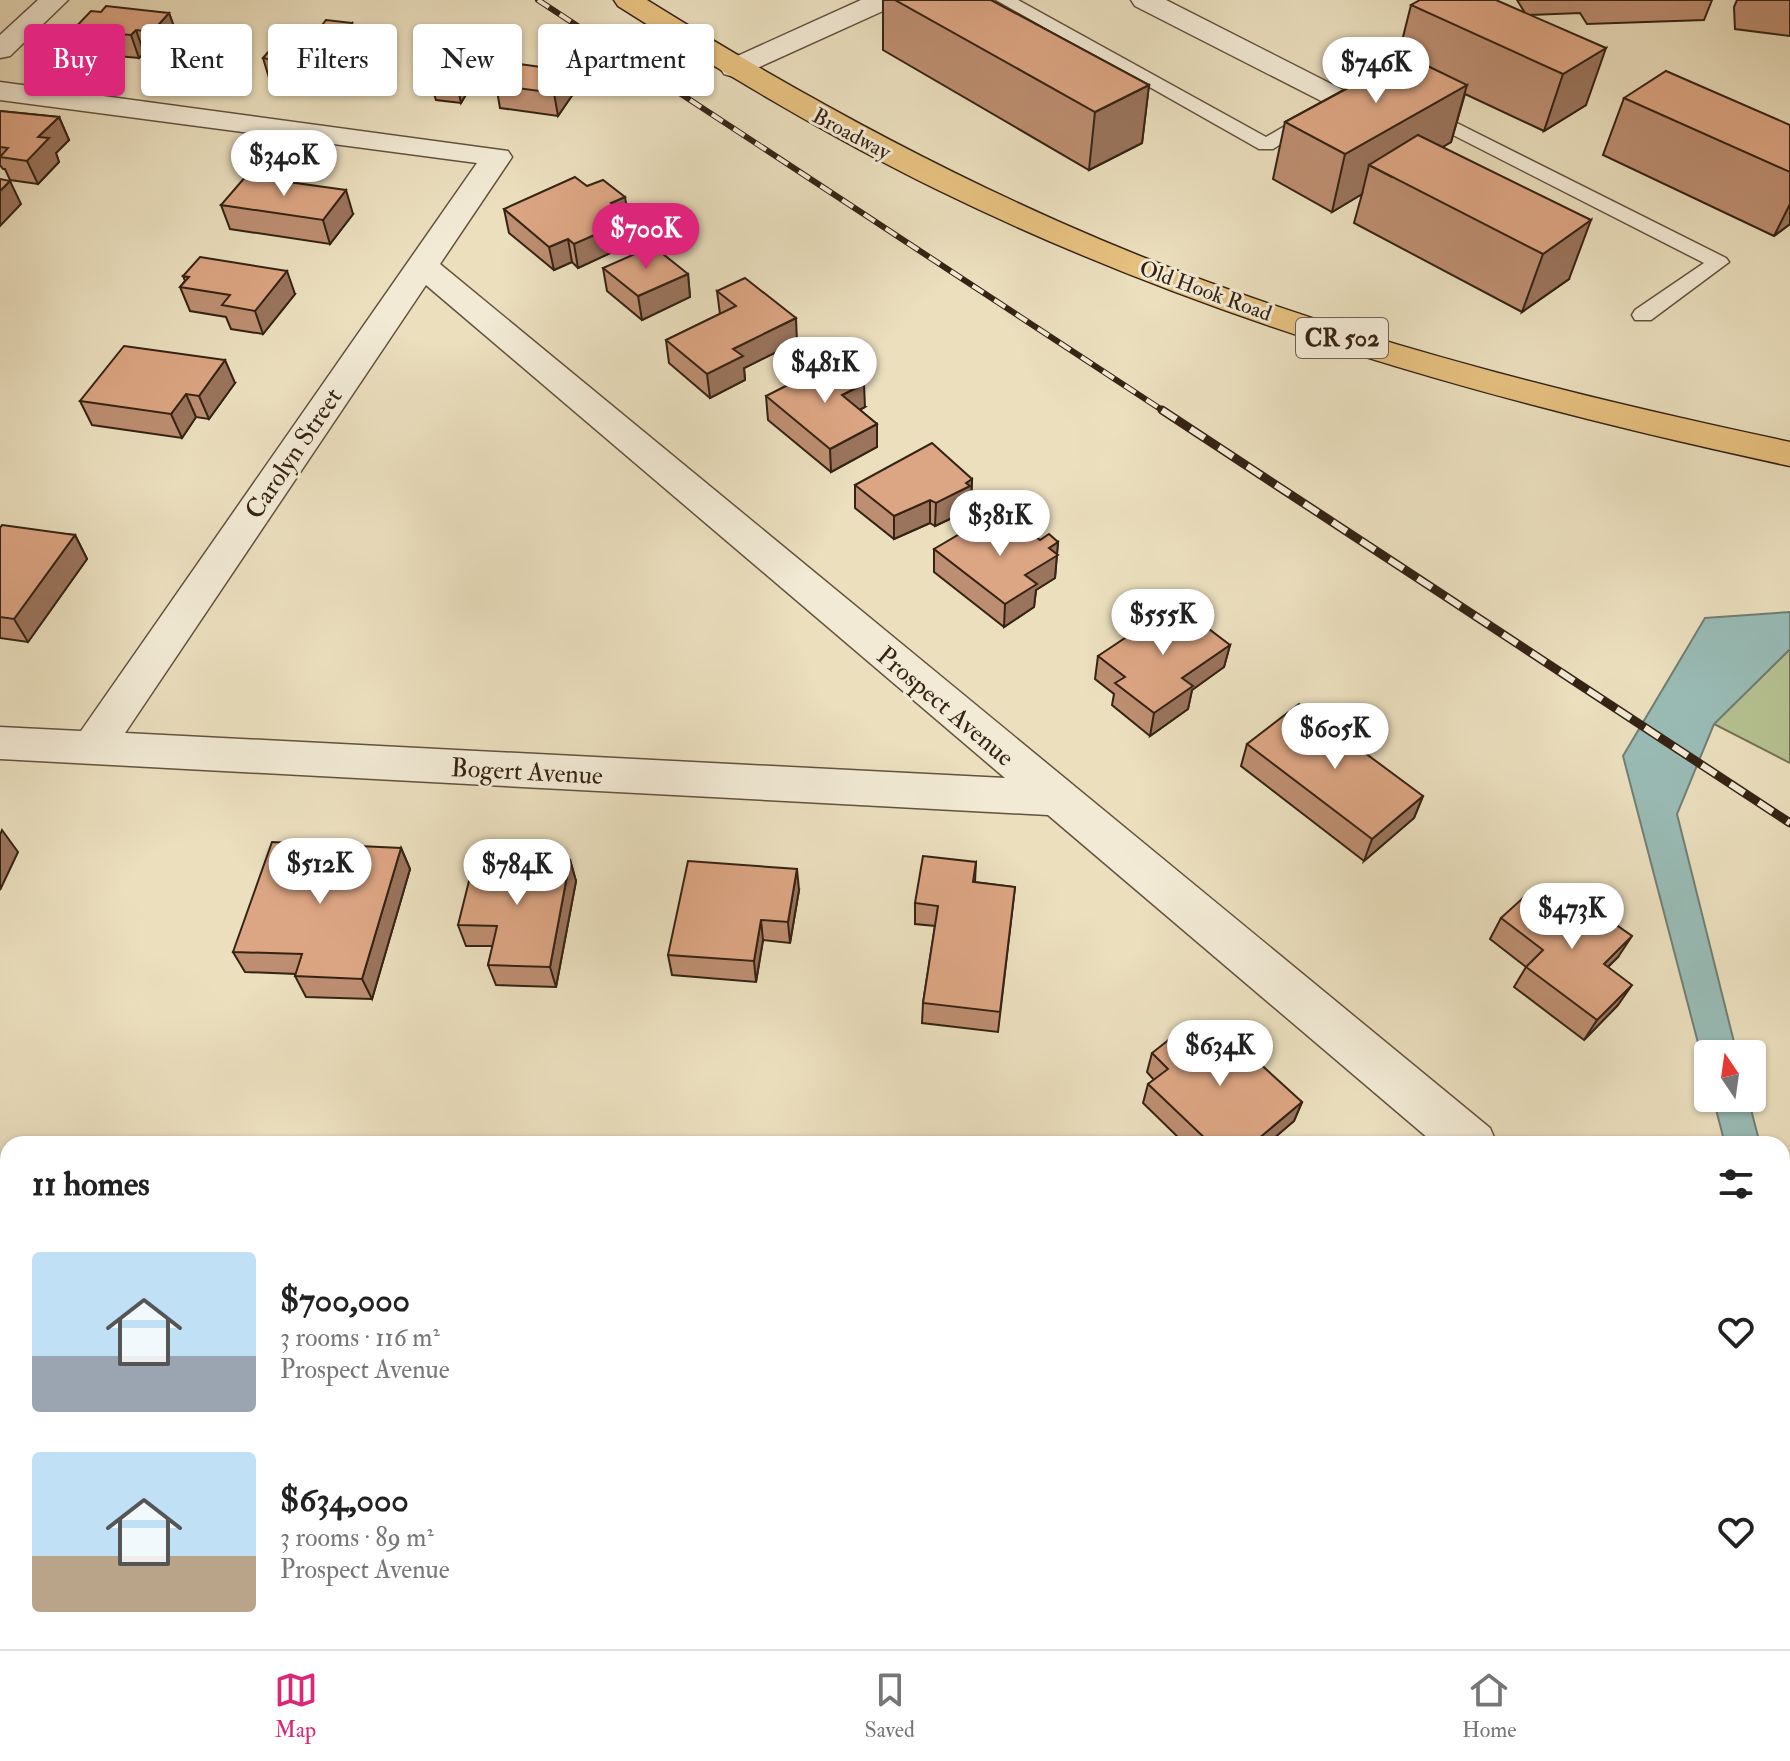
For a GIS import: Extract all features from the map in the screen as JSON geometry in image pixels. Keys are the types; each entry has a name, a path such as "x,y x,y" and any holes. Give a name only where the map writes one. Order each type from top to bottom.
{"main road":[{"name":"Broadway","path":"628,0 734,68 913,166"},
{"name":"Old Hook Road","path":"913,166 999,207 1126,261 1370,347 1549,398 1790,454"}],"street":[{"path":"0,50 54,0"},
{"path":"734,68 884,0"},
{"path":"1145,0 1350,97"},
{"name":"Carolyn Street","path":"0,91 497,157 91,749"},
{"name":"Prospect Avenue","path":"422,265 1462,1136"},
{"name":"Bogert Avenue","path":"0,743 1055,798"}],"lane":[{"path":"1005,0 1266,145 1350,97"},
{"path":"1398,100 1719,262 1643,315"}],"green space":[{"path":"1790,649 1790,763 1714,724"}],"water":[{"path":"1790,612 1790,649 1714,724 1677,814 1734,1040 1697,1040 1623,756 1705,618"},
{"path":"1717,1112 1752,1112 1758,1136 1723,1136"}],"building":[{"path":"895,0 991,0 1149,85 1095,112"},
{"path":"1420,0 1496,0 1606,48 1563,74 1411,5"},
{"path":"106,6 169,13 159,24 141,24 141,31 136,30 131,35 125,34 125,24 79,24 91,11 101,12"},
{"path":"326,20 352,23 351,24 323,24"},
{"path":"1407,56 1467,85 1345,154 1285,122"},
{"path":"522,64 538,67 538,91 522,89"},
{"path":"1666,71 1790,125 1790,172 1624,98"},
{"path":"0,111 59,117 38,137 49,138 27,161 0,157 8,148 0,147"},
{"path":"1418,135 1591,220 1543,254 1369,165"},
{"path":"246,176 346,190 323,220 221,205"},
{"path":"575,177 587,186 603,180 625,197 611,203 631,219 574,244 568,239 549,247 504,209"},
{"path":"0,179 10,181 0,191"},
{"path":"653,246 688,274 638,296 603,268"},
{"path":"200,257 287,271 255,311 222,305 230,295 180,287 189,277 183,276"},
{"path":"745,278 796,318 733,349 743,356 707,374 666,340 736,306 717,291"},
{"path":"124,346 225,360 199,396 186,394 171,414 80,401"},
{"path":"835,361 864,384 842,395 877,424 830,449 766,396"},
{"path":"932,443 972,479 966,483 970,486 936,503 930,500 894,516 855,485"},
{"path":"1009,517 1040,540 1049,534 1058,542 1049,548 1058,555 1025,575 1037,584 1005,604 934,549 963,532 973,539"},
{"path":"2,525 75,535 14,619 0,617"},
{"path":"1176,604 1230,645 1182,678 1193,686 1154,713 1115,683 1125,677 1098,656"},
{"path":"1299,704 1423,796 1372,839 1247,744"},
{"path":"272,842 401,848 362,979 295,976 302,954 233,952"},
{"path":"923,856 976,862 973,882 1015,887 1000,1012 923,1003 938,906 915,903"},
{"path":"475,857 570,860 550,967 488,965 497,926 458,925"},
{"path":"688,861 797,869 788,922 761,920 754,961 668,955"},
{"path":"1534,888 1577,920 1591,907 1632,936 1604,964 1632,985 1597,1020 1526,967 1543,950 1501,918"},
{"path":"1190,1023 1209,1040 1223,1030 1302,1102 1262,1136 1203,1136 1148,1084 1168,1069 1152,1053"}],"railway":[{"path":"538,0 1165,412"},
{"path":"1162,410 1790,823"}]}
